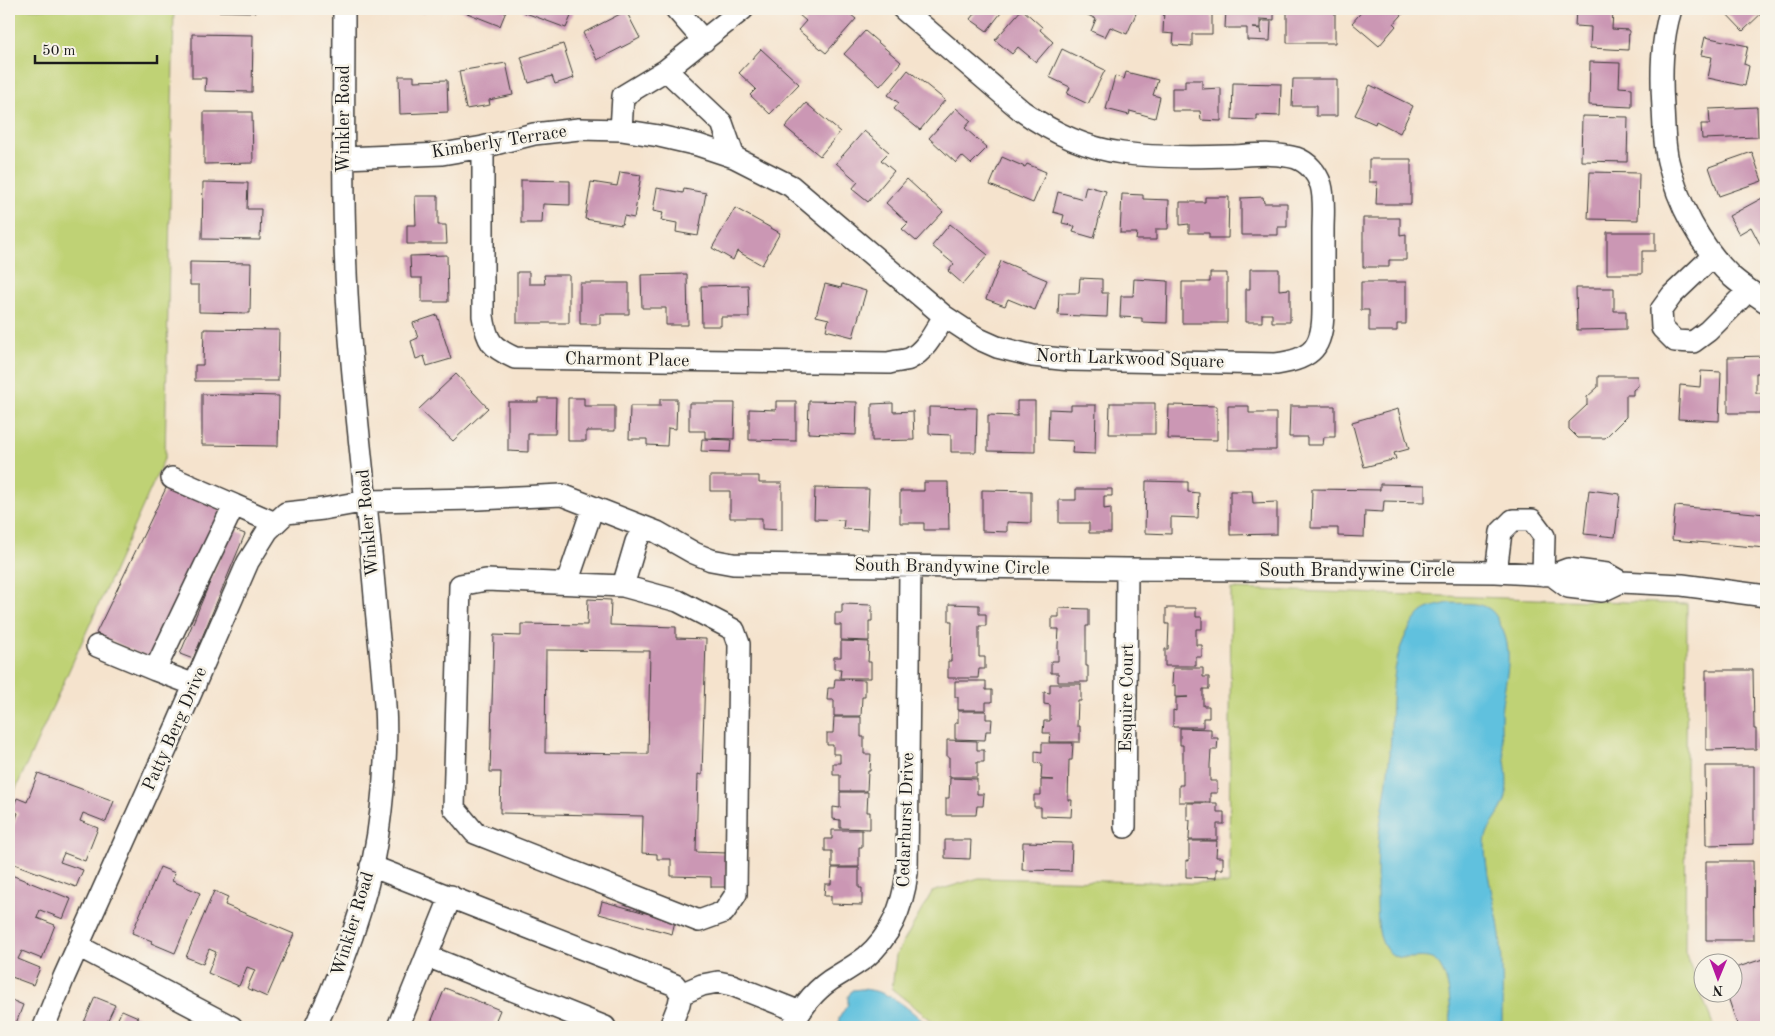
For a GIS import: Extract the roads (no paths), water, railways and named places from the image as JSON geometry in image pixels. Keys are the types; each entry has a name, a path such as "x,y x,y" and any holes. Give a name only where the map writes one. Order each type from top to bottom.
{"street":[{"name":"Winkler Road","path":"315,1027 346,954 359,914 371,866 381,813 385,770 385,708 345,273 344,9"},
{"path":"676,9 704,41"},
{"path":"621,130 623,96 666,70 743,9"},
{"name":"North Larkwood Square","path":"621,130 698,145 734,157 791,186 944,316 979,339 997,346 1033,356 1070,360 1276,364 1294,361 1310,353 1321,336 1323,317 1324,204 1321,185 1312,167 1297,158 1272,155 1122,154 1082,144 1061,136 1022,111 903,9"},
{"path":"1671,9 1666,26 1662,66 1662,92 1668,159 1686,212 1713,256 1733,278 1758,296 1692,342 1675,341 1662,328 1661,310 1672,295 1713,256"},
{"path":"666,70 722,123 734,157"},
{"name":"Kimberly Terrace","path":"344,158 442,154 483,148 534,134 579,129 621,130"},
{"name":"Charmont Place","path":"483,148 483,316 486,334 497,350 515,358 889,363 909,359 923,348 944,316"},
{"path":"172,478 275,523"},
{"name":"South Brandywine Circle","path":"367,501 562,495 657,532 694,553 711,560 733,564 1128,570 1496,572 1548,575 1568,569 1607,574 1621,582 1682,585 1766,596"},
{"name":"Patty Berg Drive","path":"44,1027 248,562 268,530 286,512 323,509 367,501"},
{"path":"155,670 234,504"},
{"path":"567,583 593,507"},
{"path":"1496,572 1501,532 1513,520 1532,520 1544,536 1548,575"},
{"path":"623,586 636,542 644,527"},
{"name":"Cedarhurst Drive","path":"796,1020 808,1000 821,987 866,957 880,943 893,924 905,890 907,872 910,566"},
{"name":"Esquire Court","path":"1125,827 1128,570"},
{"path":"486,580 623,586 678,601 734,630 738,644 736,894 724,912 699,921 475,833 454,808 460,585 486,580"},
{"path":"97,646 195,685"},
{"path":"371,866 675,986 681,994 670,1027"},
{"path":"398,1027 451,896"},
{"path":"78,946 232,1027"},
{"path":"427,956 605,1027"},
{"path":"681,994 702,985 718,982 732,985 796,1020"}],"water":[{"path":"1449,603 1477,604 1491,610 1500,624 1508,649 1501,720 1507,777 1506,796 1485,840 1488,875 1498,921 1501,947 1502,1027 1451,1027 1448,987 1439,965 1433,960 1426,958 1392,955 1385,948 1378,926 1378,842 1388,771 1395,669 1403,641 1415,620 1421,613 1432,607"},
{"path":"852,990 873,990 891,997 930,1027 839,1027 839,1018 848,1004 848,997"}]}
